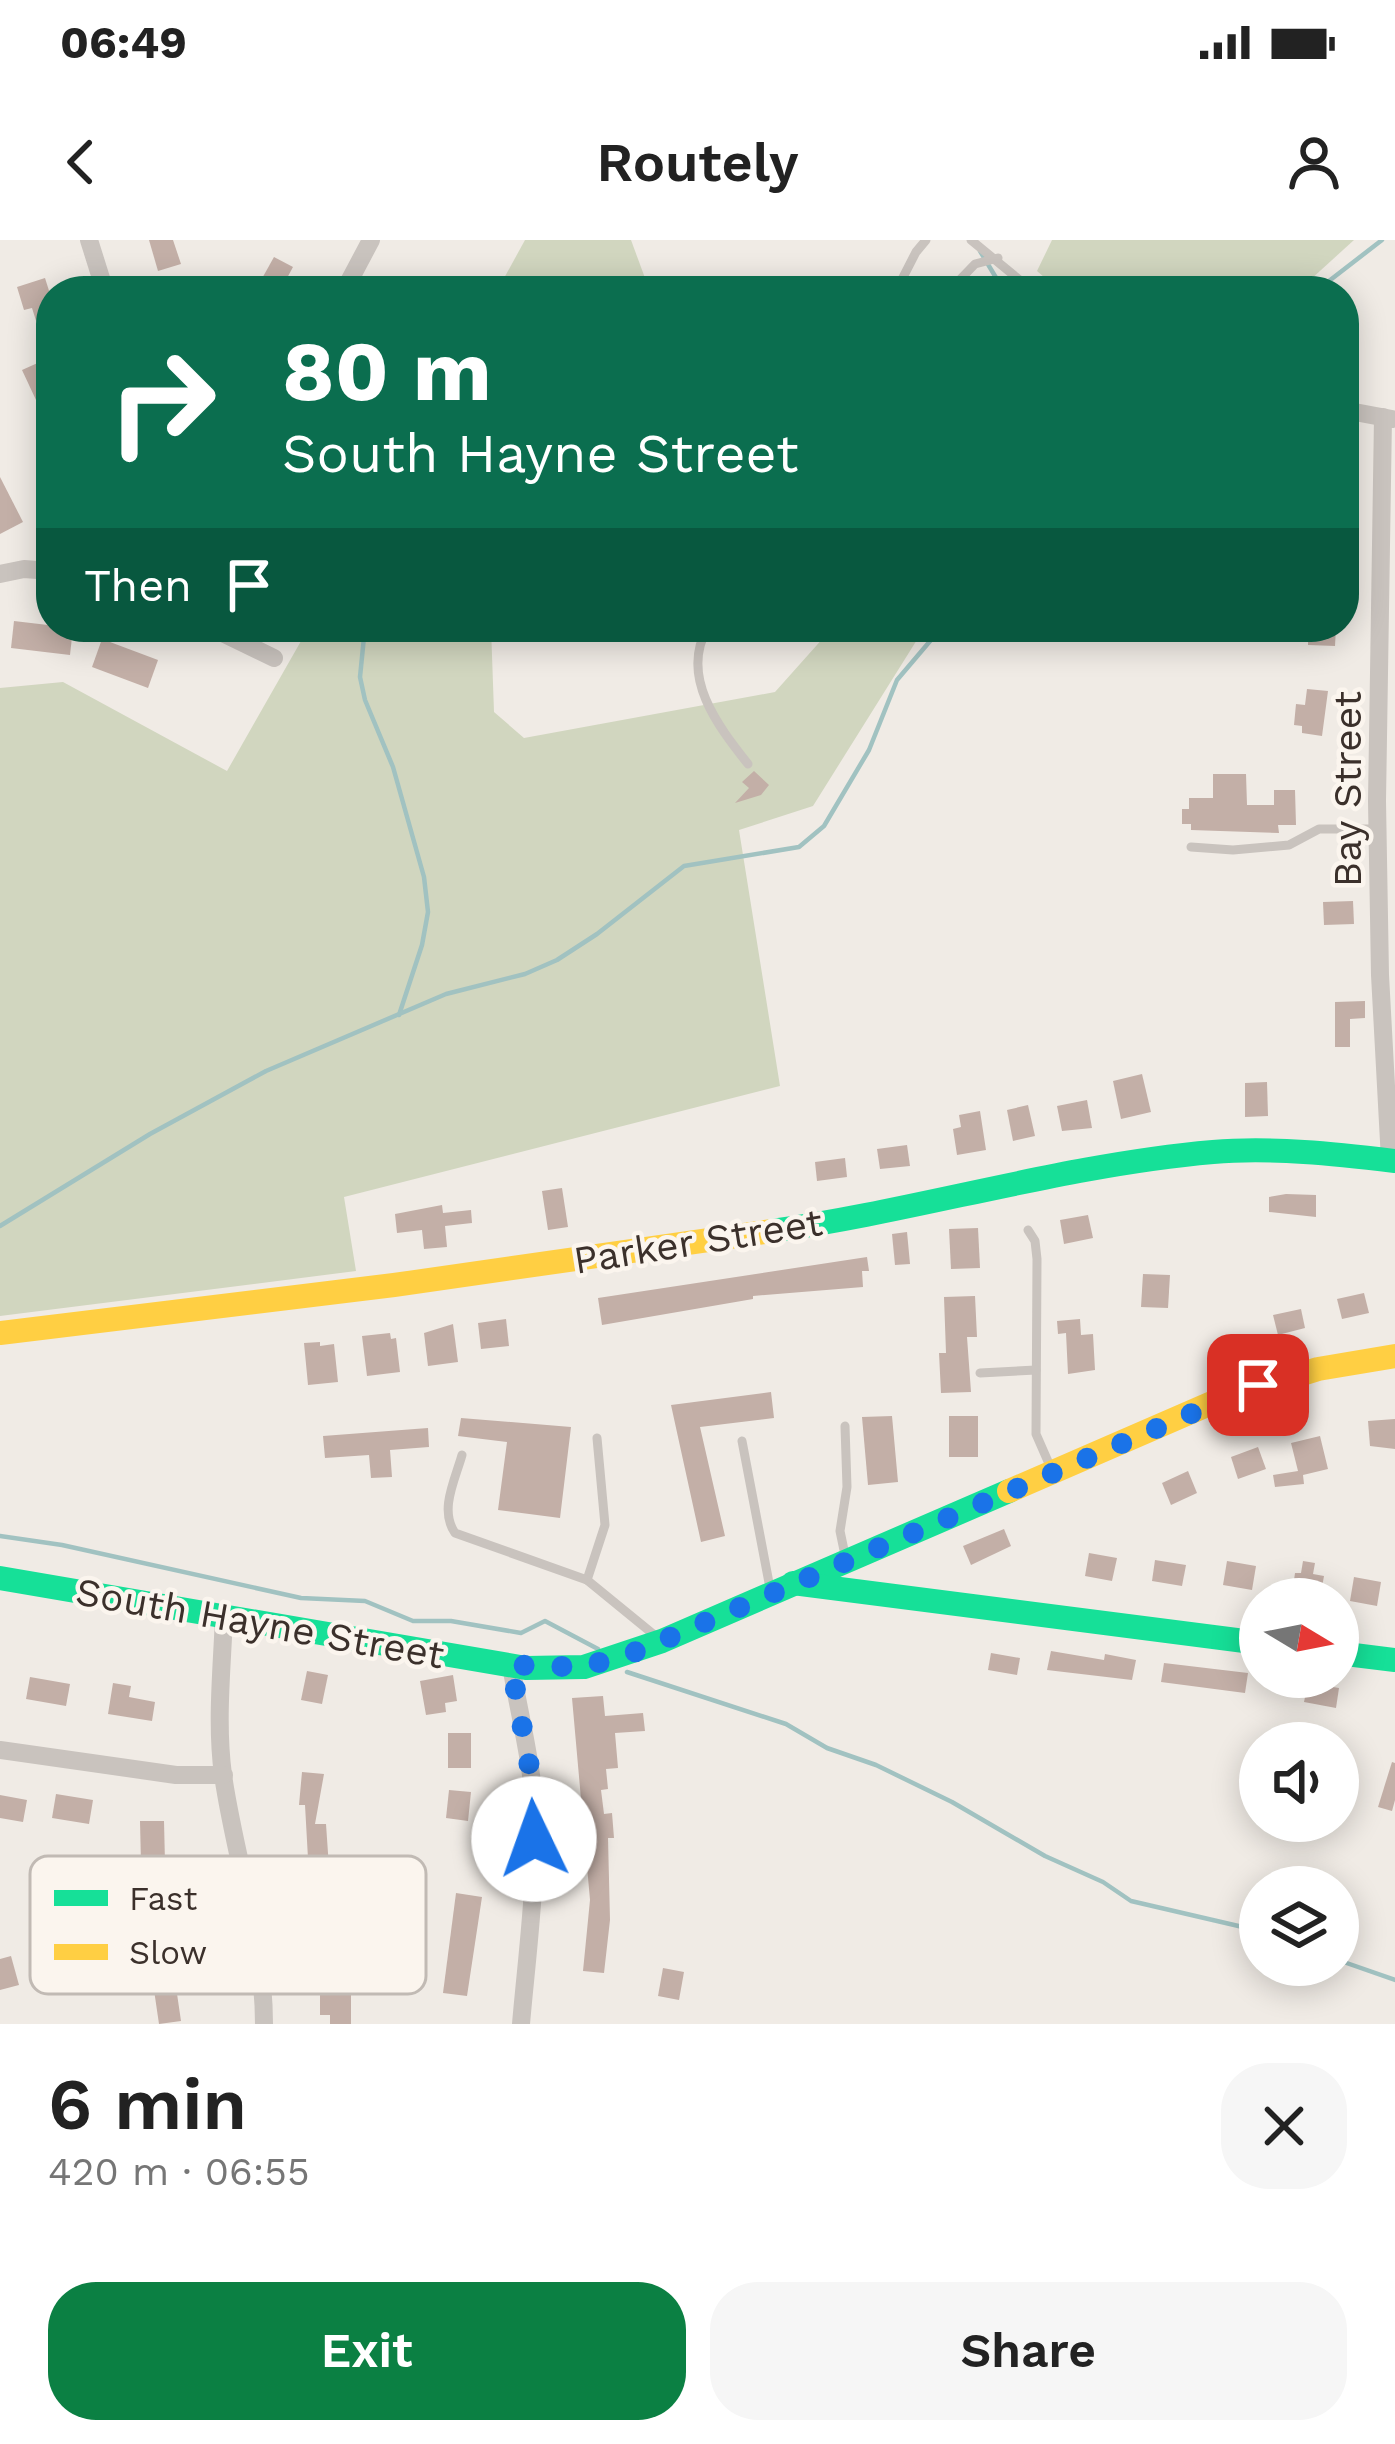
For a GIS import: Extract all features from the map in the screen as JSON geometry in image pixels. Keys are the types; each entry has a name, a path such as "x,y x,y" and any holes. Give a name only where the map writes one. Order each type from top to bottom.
{"street":[{"path":"89,240 100,276"},
{"path":"352,276 371,240"},
{"path":"1359,413 1389,418"},
{"name":"Bay Street","path":"1389,418 1377,730 1384,834 1380,975 1393,1160"},
{"path":"0,574 36,570"},
{"path":"241,642 274,658"},
{"name":"Parker Street","path":"0,1333 309,1296 788,1229 1216,1152 1393,1160"},
{"name":"South Hayne Street","path":"0,1578 511,1665 584,1667 662,1641 1258,1385 1395,1356"},
{"path":"782,1588 1239,1641"},
{"path":"224,1616 219,1723 240,1856"},
{"path":"1359,1656 1395,1660"},
{"path":"511,1665 531,1775 533,1814 534,1864 521,2024"},
{"path":"0,1750 176,1775 224,1775"},
{"path":"262,1994 264,2024"}],"lane":[{"path":"904,276 926,240"},
{"path":"971,240 1017,276"},
{"path":"963,276 975,264 998,258"},
{"path":"702,642 699,688 721,730 748,764"},
{"path":"1191,847 1233,850 1289,845 1319,829 1384,834"},
{"path":"1028,1230 1035,1240 1037,1258 1036,1434 1052,1471"},
{"path":"980,1373 1036,1370"},
{"path":"845,1426 848,1487 840,1531 846,1560"},
{"path":"587,1580 605,1525 597,1438"},
{"path":"742,1441 782,1588"},
{"path":"462,1455 447,1508 455,1533 587,1580 662,1641"}],"green space":[{"path":"525,240 631,240 644,276 505,276"},
{"path":"1052,240 1354,240 1314,276 1043,276 1037,271"},
{"path":"300,642 492,642 494,712 524,738 775,692 820,642 916,642 813,806 739,830 780,1086 344,1197 356,1271 0,1316 0,688 63,682 227,771"}],"building":[{"path":"149,240 173,240 181,264 158,271"},
{"path":"274,257 293,267 288,276 263,276"},
{"path":"36,281 36,321 32,308 24,310 17,287"},
{"path":"36,364 36,400 22,370"},
{"path":"0,477 23,522 0,534"},
{"path":"14,621 36,624 36,642 71,642 70,655 11,648"},
{"path":"101,642 158,660 148,688 92,667"},
{"path":"1308,642 1335,642 1335,646"},
{"path":"1307,689 1328,691 1322,736 1302,733 1302,726 1294,725 1296,704 1305,705"},
{"path":"754,771 769,785 761,795 735,803 749,788 742,782"},
{"path":"1213,774 1246,774 1247,805 1274,805 1274,790 1295,790 1296,825 1278,825 1279,833 1191,830 1191,824 1182,824 1182,809 1189,809 1189,798 1213,798"},
{"path":"1353,901 1354,924 1324,925 1323,902"},
{"path":"1365,1001 1365,1018 1350,1019 1350,1047 1335,1047 1335,1002"},
{"path":"1142,1074 1151,1112 1121,1119 1113,1081"},
{"path":"1267,1082 1268,1116 1245,1117 1245,1083"},
{"path":"1087,1100 1092,1128 1062,1131 1057,1106"},
{"path":"1028,1105 1035,1136 1013,1141 1007,1110"},
{"path":"980,1111 986,1150 957,1155 953,1129 961,1127 959,1115"},
{"path":"907,1145 910,1166 880,1169 877,1149"},
{"path":"845,1158 847,1177 817,1181 815,1162"},
{"path":"562,1188 568,1227 548,1230 542,1191"},
{"path":"1316,1195 1316,1217 1269,1212 1269,1197"},
{"path":"442,1205 443,1213 471,1210 472,1223 445,1226 447,1247 424,1249 422,1230 397,1233 395,1214"},
{"path":"1088,1215 1093,1238 1064,1244 1060,1220"},
{"path":"978,1228 980,1268 951,1269 949,1229"},
{"path":"907,1232 910,1264 895,1265 892,1234"},
{"path":"867,1257 869,1271 862,1271 863,1287 753,1296 602,1325 598,1298"},
{"path":"1143,1274 1170,1275 1168,1308 1141,1307"},
{"path":"1364,1293 1369,1313 1342,1319 1337,1299"},
{"path":"975,1296 977,1337 967,1337 971,1392 941,1393 939,1353 946,1353 944,1297"},
{"path":"1301,1309 1305,1328 1278,1335 1273,1315"},
{"path":"506,1319 509,1346 481,1349 478,1323"},
{"path":"1080,1319 1081,1335 1093,1334 1095,1370 1068,1374 1066,1333 1058,1334 1057,1321"},
{"path":"453,1324 458,1362 428,1366 424,1333"},
{"path":"390,1333 391,1339 396,1338 400,1372 367,1376 362,1336"},
{"path":"320,1342 320,1346 334,1344 338,1382 308,1385 304,1343"},
{"path":"771,1392 774,1418 700,1427 725,1536 701,1542 671,1405"},
{"path":"892,1416 898,1482 868,1485 862,1417"},
{"path":"949,1416 978,1416 978,1457 949,1457"},
{"path":"461,1418 571,1427 560,1518 498,1510 507,1442 458,1436"},
{"path":"1395,1419 1395,1449 1370,1446 1368,1421"},
{"path":"428,1428 429,1447 390,1450 392,1477 371,1478 369,1455 325,1458 323,1436"},
{"path":"1320,1436 1328,1469 1303,1475 1304,1484 1275,1487 1273,1475 1298,1471 1291,1443"},
{"path":"1258,1447 1266,1469 1238,1479 1231,1457"},
{"path":"1188,1471 1197,1493 1171,1505 1162,1483"},
{"path":"1004,1529 1011,1546 971,1565 963,1546"},
{"path":"1089,1553 1117,1558 1112,1581 1085,1576"},
{"path":"1155,1560 1186,1565 1182,1586 1152,1581"},
{"path":"1227,1561 1256,1566 1254,1578 1239,1578 1239,1588 1223,1585"},
{"path":"1303,1561 1315,1563 1313,1574 1324,1576 1294,1578 1301,1573"},
{"path":"1354,1577 1381,1582 1377,1606 1359,1603 1359,1578"},
{"path":"1051,1651 1136,1660 1132,1680 1047,1670"},
{"path":"991,1653 1020,1658 1017,1675 988,1670"},
{"path":"1164,1663 1239,1672 1239,1692 1161,1682"},
{"path":"307,1671 328,1675 322,1704 301,1700"},
{"path":"453,1675 457,1701 445,1703 446,1712 426,1715 420,1681"},
{"path":"30,1677 70,1684 66,1706 26,1699"},
{"path":"113,1683 131,1686 129,1697 155,1702 152,1721 108,1714"},
{"path":"603,1696 605,1716 643,1713 645,1731 615,1733 618,1768 606,1769 608,1789 601,1790 604,1814 612,1813 614,1838 608,1838 610,1920 604,1973 583,1971 590,1900 572,1698"},
{"path":"1305,1698 1338,1698 1336,1708 1304,1702"},
{"path":"448,1733 471,1733 471,1768 448,1768"},
{"path":"1392,1762 1395,1800 1392,1811 1378,1807"},
{"path":"302,1772 324,1774 315,1824 326,1824 328,1856 308,1856 305,1805 299,1805"},
{"path":"449,1790 471,1792 468,1821 446,1818"},
{"path":"56,1794 93,1800 89,1824 52,1818"},
{"path":"0,1795 27,1800 23,1822 0,1818"},
{"path":"140,1821 164,1821 165,1856 141,1856"},
{"path":"456,1893 482,1897 467,1996 443,1993"},
{"path":"11,1956 19,1985 0,1990 0,1959"},
{"path":"663,1968 684,1972 679,2000 658,1996"},
{"path":"155,1994 177,1994 181,2021 159,2024"},
{"path":"320,1995 351,1995 351,2024 330,2024 330,2015 320,2015"}],"waterway":[{"path":"1335,276 1382,240"},
{"path":"980,251 995,276"},
{"path":"364,642 360,677 365,700 393,767 424,877 428,912 399,1015"},
{"path":"0,1226 150,1134 266,1071 446,994 525,974 557,960 684,866 799,847 824,826 869,750 897,680 929,642"},
{"path":"0,1536 62,1545 301,1598 365,1601 413,1621 451,1621 521,1633 545,1621 598,1649"},
{"path":"627,1672 786,1724 827,1748 876,1765 952,1802 1131,1901 1239,1926"},
{"path":"1359,1967 1395,1980"}],"traffic: fast":[{"path":"772,1231 1157,1158 1281,1151 1395,1161"},
{"path":"0,1578 526,1668 584,1667 662,1641 1009,1491"},
{"path":"793,1583 1239,1640"},
{"path":"1359,1656 1395,1660"}],"traffic: slow":[{"path":"0,1333 394,1285 772,1231"},
{"path":"1009,1491 1221,1399 1318,1369 1395,1356"}],"route":[{"path":"534,1839 531,1775 511,1665 584,1667 638,1651 1258,1385"}]}
